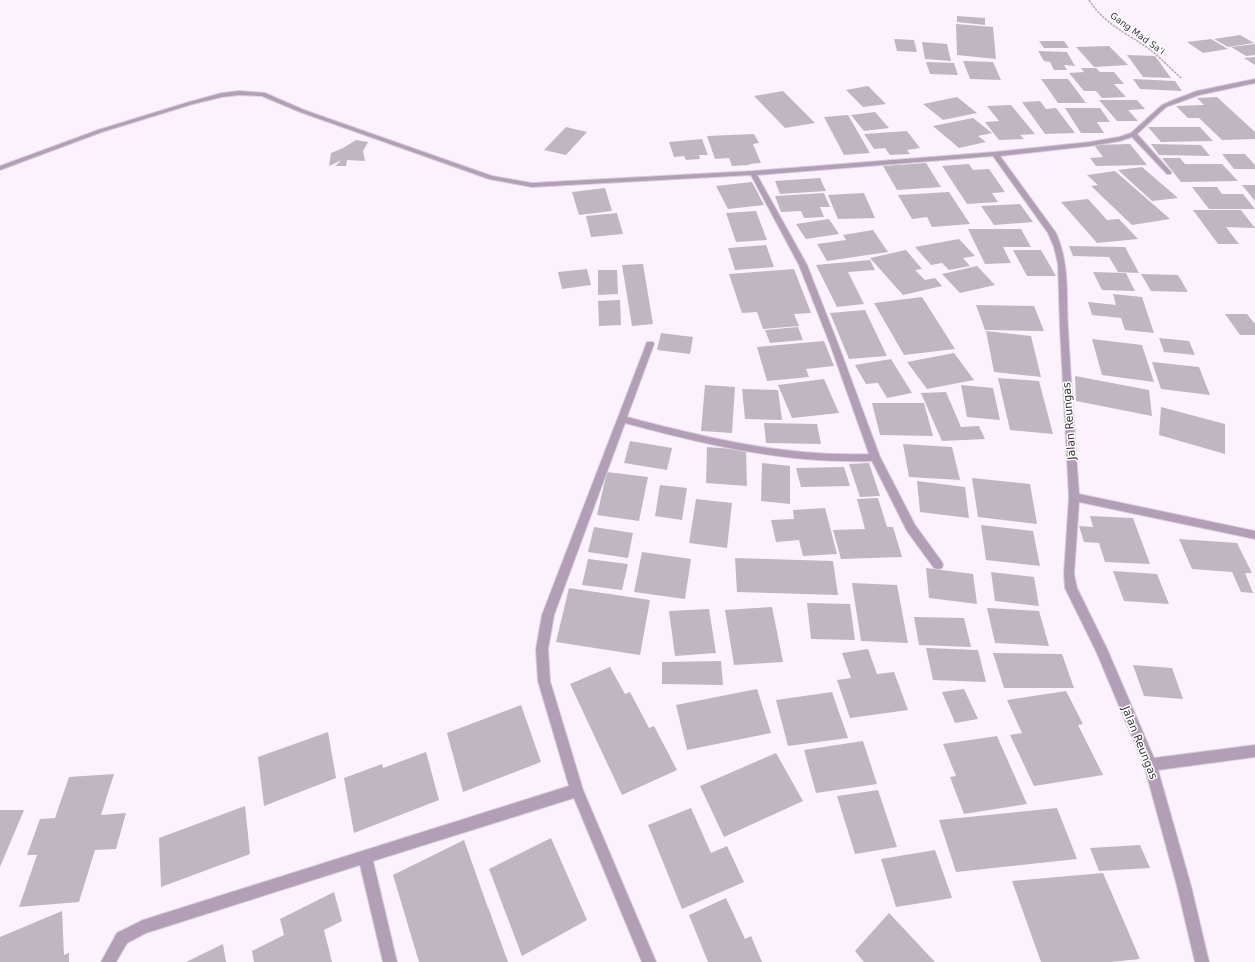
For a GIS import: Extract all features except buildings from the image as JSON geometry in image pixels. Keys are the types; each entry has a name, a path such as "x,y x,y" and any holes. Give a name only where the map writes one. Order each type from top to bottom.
{"street":[{"path":"0,168 100,130 176,107 222,95 239,93 263,94 302,111 491,178 536,185 752,173 995,154 1090,144 1120,139 1133,134 1164,106 1197,93 1255,81"},
{"path":"1133,134 1169,173"},
{"name":"Jalan Reungas","path":"995,154 1052,233 1058,247 1062,264 1064,328 1074,498 1069,574 1078,605 1101,649 1150,765 1184,886 1202,962"},
{"path":"752,173 802,266 834,344 875,457 911,528 938,565"},
{"path":"649,962 577,790 544,681 542,649 548,615 650,344"},
{"path":"621,419 690,437 783,455 853,459 875,457"},
{"path":"1074,498 1255,535"},
{"path":"1150,765 1255,750"},
{"path":"108,962 122,938 143,928 365,856 577,790"},
{"path":"365,856 390,962"}],"path":[{"name":"Gang Mad Sa'i","path":"1089,0 1093,8 1100,16 1149,49 1197,93"}]}
